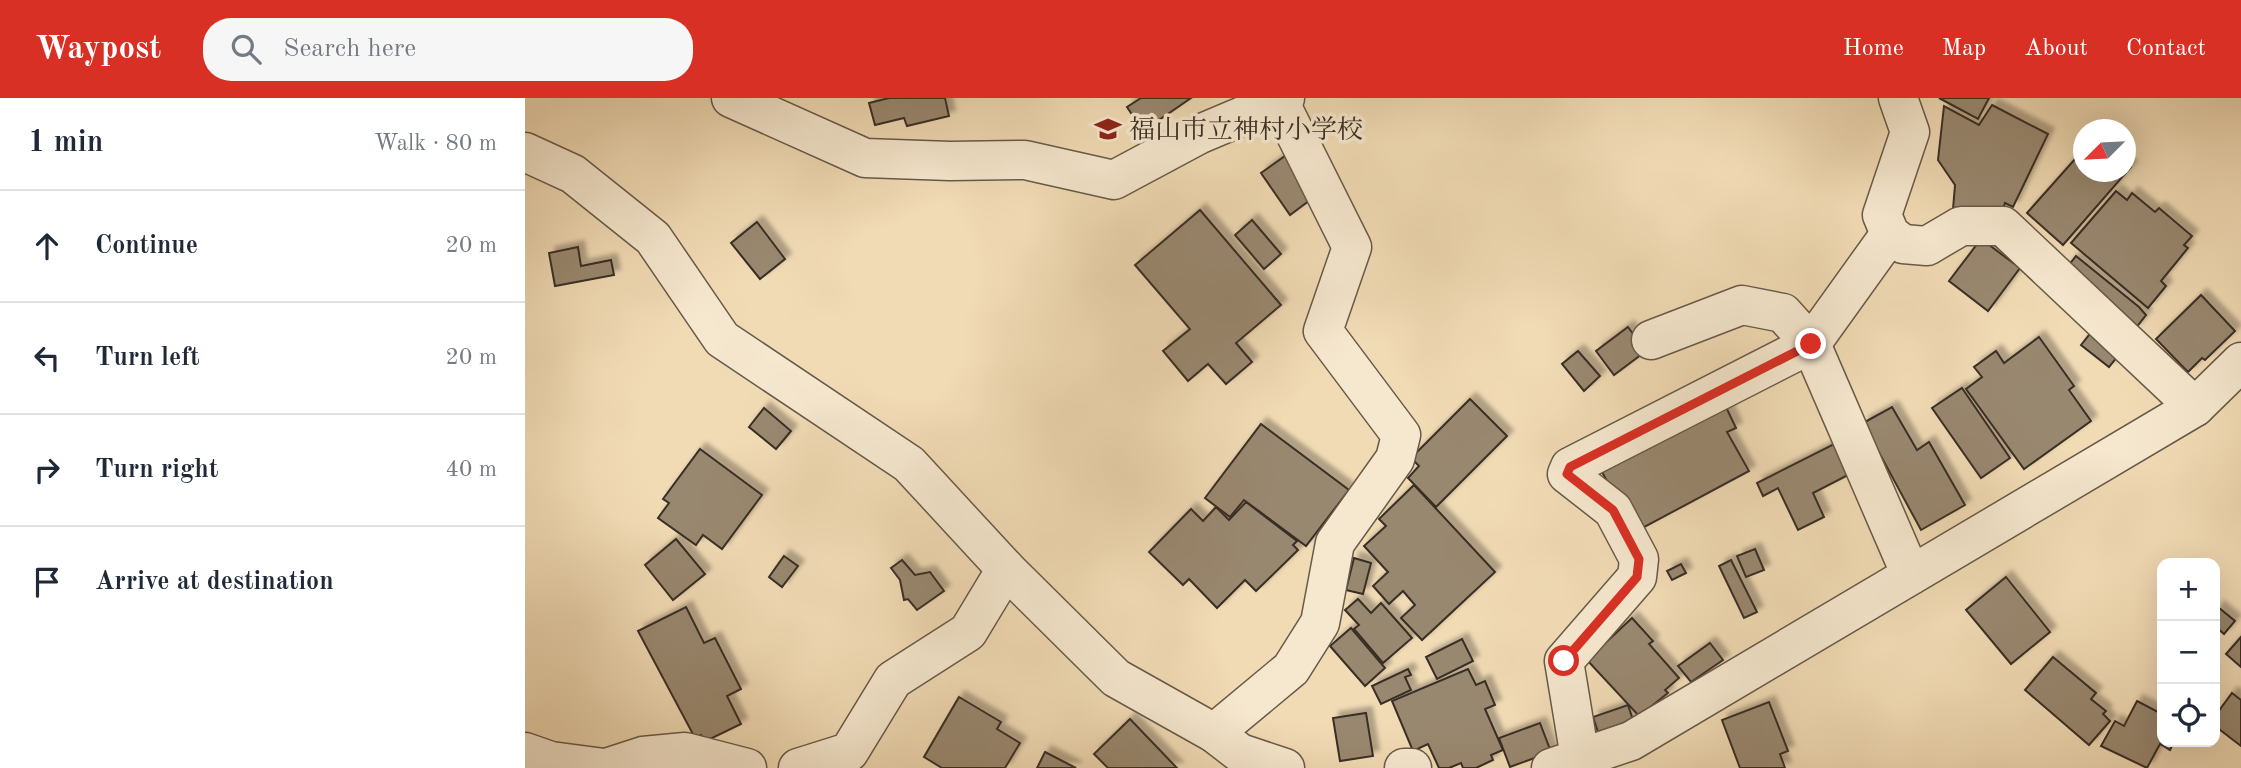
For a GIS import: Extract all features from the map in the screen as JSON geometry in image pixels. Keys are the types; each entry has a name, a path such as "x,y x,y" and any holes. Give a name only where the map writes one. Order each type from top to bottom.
{"street":[{"path":"731,98 865,158 1025,160 1114,180 1200,134 1282,99 1352,247 1323,331 1401,435 1395,459 1335,543 1320,623 1291,669 1227,751"},
{"path":"1898,98 1910,132 1882,215 1890,234 1903,244 1927,246 1961,226 2003,226 2195,407"},
{"path":"525,152 573,174 653,238 722,339 909,464 1006,569 1116,678 1227,751 1285,768"},
{"path":"1890,234 1811,344 1570,467 1567,474 1613,510 1639,559 1637,577 1564,661 1566,763 1631,741 2195,407 2241,362"},
{"path":"1651,340 1742,305 1783,313 1811,344 1911,575"},
{"path":"798,768 850,760 893,681 968,632 1006,569"},
{"path":"525,752 551,761 605,768 643,756 685,752 747,768"},
{"path":"1404,768 1412,768"}],"building":[{"path":"889,98 945,98 949,116 907,126 904,118 875,125 869,103"},
{"path":"1141,98 1191,98 1143,131 1127,107"},
{"path":"1939,98 1989,98 1978,119"},
{"path":"1992,105 2048,134 2013,207 2005,203 2001,214 1953,209 1955,185 1938,160 1944,106 1979,125"},
{"path":"1285,156 1314,197 1290,215 1261,173"},
{"path":"2073,161 2073,182 2118,182 2063,245 2027,213"},
{"path":"2116,191 2127,200 2132,193 2155,212 2159,208 2192,236 2184,245 2188,248 2161,281 2166,286 2148,308 2071,243"},
{"path":"1200,210 1281,305 1236,343 1252,362 1226,384 1208,364 1188,381 1163,351 1190,329 1135,265"},
{"path":"1252,220 1281,254 1264,269 1235,235"},
{"path":"757,222 785,259 760,279 731,243"},
{"path":"1981,239 2020,268 1988,311 1949,281"},
{"path":"578,247 581,266 611,260 614,275 555,286 549,253"},
{"path":"2076,256 2146,315 2135,329 2065,270"},
{"path":"2201,295 2235,331 2205,360 2202,358 2188,372 2156,339"},
{"path":"1628,327 1646,351 1614,375 1596,351"},
{"path":"2093,330 2121,352 2109,367 2081,345"},
{"path":"2039,337 2074,386 2069,390 2091,421 2024,469 1966,389 1982,377 1974,367 1996,351 2004,363"},
{"path":"1578,351 1600,376 1584,391 1562,364"},
{"path":"1962,388 2010,458 1981,478 1932,408"},
{"path":"1470,399 1507,436 1436,507 1408,478 1419,466 1411,458"},
{"path":"1726,407 1736,428 1727,432 1749,471 1635,532 1602,472"},
{"path":"1892,407 1917,450 1929,442 1965,505 1921,530 1863,423"},
{"path":"764,408 791,431 776,449 749,427"},
{"path":"1261,424 1349,490 1306,546 1244,500 1230,517 1205,498"},
{"path":"1836,443 1850,474 1813,493 1824,517 1798,530 1778,488 1763,496 1757,483"},
{"path":"700,449 762,495 722,549 703,535 696,545 658,518 669,503 663,499"},
{"path":"1414,485 1495,572 1422,640 1401,618 1415,605 1403,591 1389,604 1373,586 1388,572 1364,546 1386,526 1379,519"},
{"path":"1246,502 1297,541 1293,545 1298,550 1256,591 1245,580 1217,608 1189,579 1183,585 1149,552 1191,509 1203,521 1216,507 1229,520"},
{"path":"676,539 705,574 673,600 645,565"},
{"path":"1755,549 1764,570 1746,577 1737,556"},
{"path":"784,556 798,566 782,587 769,577"},
{"path":"1354,558 1371,563 1363,594 1346,590"},
{"path":"902,560 915,575 930,572 944,591 917,610 908,599 904,600 900,580 891,568"},
{"path":"1731,560 1757,612 1744,618 1719,566"},
{"path":"1681,564 1686,573 1672,580 1667,571"},
{"path":"2006,577 2050,632 2011,664 1966,610"},
{"path":"1358,599 1371,613 1381,603 1412,638 1383,663 1354,629 1359,625 1345,610"},
{"path":"686,607 704,643 715,638 741,689 727,696 741,724 704,742 701,735 695,738 638,631"},
{"path":"2220,609 2235,621 2224,634 2220,630"},
{"path":"1632,618 1653,641 1649,644 1679,678 1665,690 1668,693 1639,716 1587,660"},
{"path":"1351,628 1385,668 1365,686 1330,646"},
{"path":"2241,637 2241,667 2226,654"},
{"path":"1462,639 1473,661 1437,679 1426,657"},
{"path":"1710,643 1723,660 1691,682 1678,666"},
{"path":"2053,657 2096,693 2091,699 2106,711 2103,714 2110,721 2089,745 2025,690"},
{"path":"1408,669 1411,675 1405,677 1411,690 1381,704 1372,686"},
{"path":"1468,669 1476,685 1485,681 1495,705 1485,709 1503,750 1491,755 1493,760 1476,768 1463,768 1461,763 1449,768 1439,768 1428,744 1413,751 1392,701"},
{"path":"2232,693 2241,700 2241,746 2220,730 2220,709"},
{"path":"959,697 1001,722 997,729 1020,743 1005,768 942,768 924,757"},
{"path":"2137,701 2157,711 2158,747 2147,768 2101,746 2115,721 2124,726"},
{"path":"1769,702 1788,751 1780,754 1785,768 1740,768 1722,720"},
{"path":"1628,705 1633,720 1598,732 1593,717"},
{"path":"1366,713 1373,756 1340,761 1333,718"},
{"path":"1130,719 1177,768 1108,768 1094,754"},
{"path":"1540,723 1551,752 1510,767 1499,738"},
{"path":"1045,752 1076,768 1037,768"}],"place":[{"name":"福山市立神村小学校","path":"1108,129"}],"route":[{"path":"1564,661 1637,577 1639,559 1613,510 1567,474 1570,467 1811,344"}]}
